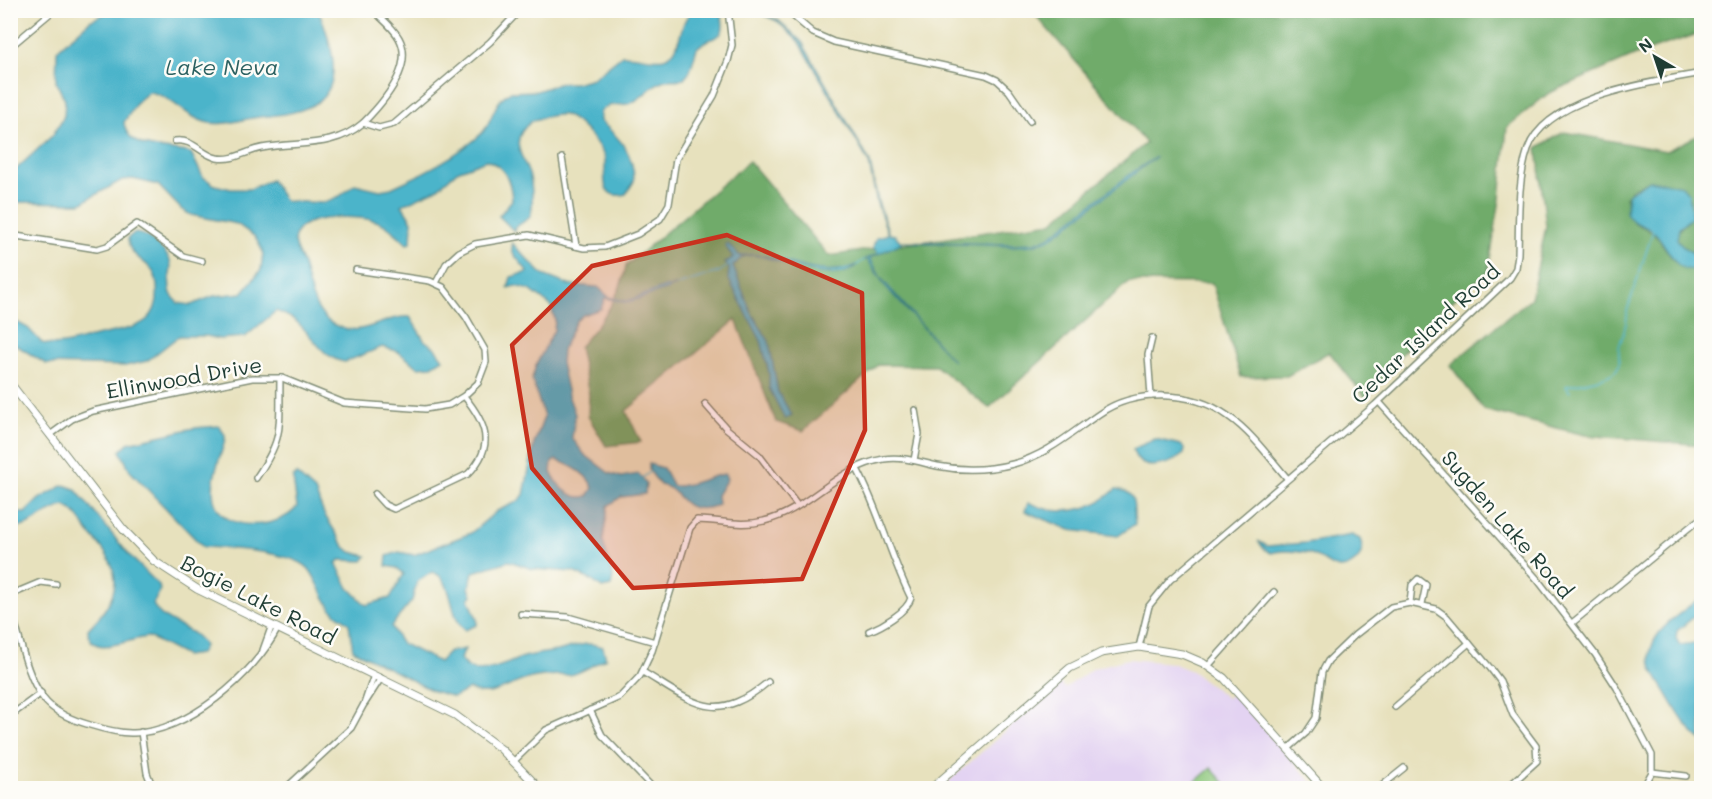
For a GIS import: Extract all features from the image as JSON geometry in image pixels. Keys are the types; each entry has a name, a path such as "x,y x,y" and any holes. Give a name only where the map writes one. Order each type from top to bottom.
{"main road":[{"name":"Bogie Lake Road","path":"10,382 123,529 149,557 187,584 378,676 461,719 514,761 539,789"},
{"path":"932,789 1067,670 1097,654 1139,647 1172,651 1208,666 1234,688 1323,789"}],"street":[{"path":"10,47 54,10"},
{"path":"175,141 185,141 213,157 228,159 262,148 330,141 351,133 363,123 388,93 404,56 399,36 374,10"},
{"path":"363,123 379,128 399,120 490,42 520,10"},
{"path":"356,270 436,283 446,264 459,252 474,244 529,236 576,246 605,247 620,242 654,224 664,215 669,204 676,159 714,96 728,61 732,45 728,10"},
{"path":"786,10 813,33 834,42 997,80 1021,105 1030,121"},
{"name":"Cedar Island Road","path":"1139,647 1149,606 1170,580 1379,402 1510,278 1517,261 1523,168 1528,148 1546,124 1576,104 1701,73"},
{"path":"562,158 576,246"},
{"path":"10,236 97,249 107,246 137,224 183,256 202,261"},
{"name":"Ellinwood Drive","path":"51,435 72,419 93,411 252,378 280,378 344,403 425,409 449,405 464,396 483,375 485,350 481,340 455,301 436,283"},
{"path":"1151,396 1148,355 1152,338"},
{"path":"256,478 275,448 279,435 280,378"},
{"path":"375,494 385,505 394,508 468,474 475,467 484,449 485,434 480,417 464,396"},
{"path":"514,761 546,730 620,697 631,688 643,672 655,642 693,523 703,520 745,525 767,521 797,505 856,467 886,458 914,460 964,470 1014,464 1039,454 1064,440 1101,412 1132,399 1151,396 1178,397 1205,404 1228,415 1287,478"},
{"name":"Sugden Lake Road","path":"1379,402 1537,579 1572,623 1701,517"},
{"path":"705,404 726,428 759,455 797,505"},
{"path":"914,460 919,434 915,410"},
{"path":"856,467 871,497 891,556 911,598 909,604 879,627 869,631"},
{"path":"1410,603 1412,585 1419,579 1426,585 1422,604"},
{"path":"10,596 41,582 56,584"},
{"path":"1208,666 1274,592"},
{"path":"1289,748 1306,733 1316,718 1322,672 1338,650 1391,607 1410,603 1422,604 1447,617 1496,675 1513,715 1538,751 1535,763 1507,789"},
{"path":"10,607 30,673 41,693 56,709 82,723 116,732 141,732 175,724 194,716 238,679 262,651 275,627"},
{"path":"521,614 568,617 655,642"},
{"path":"1572,623 1617,688 1646,741 1654,762 1652,772 1643,789"},
{"path":"1395,707 1469,643"},
{"path":"643,672 696,703 711,707 731,706 743,701 768,682"},
{"path":"286,789 351,728 378,676"},
{"path":"10,716 41,693"},
{"path":"590,710 606,740 653,789"},
{"path":"141,732 147,773 153,789"},
{"path":"1379,789 1404,768"},
{"path":"1652,772 1686,776"}],"highlighted area":[{"path":"727,235 862,293 865,430 802,579 633,588 532,468 512,345 592,266"}],"shaded area":[{"path":"1128,659 1172,663 1192,671 1227,698 1233,693 1317,788 941,788 1060,683 1065,688 1094,668"}],"green space":[{"path":"1032,11 1701,11 1701,33 1643,52 1549,93 1507,127 1500,199 1488,272 1429,320 1366,398 1329,352 1287,376 1241,377 1212,283 1128,282 989,408 936,366 878,365 803,431 776,422 736,320 626,411 641,442 606,446 588,416 589,394 579,347 602,320 614,300 626,266 749,161 829,256 1052,222 1146,143"},
{"path":"1564,132 1666,151 1701,134 1701,445 1585,435 1484,410 1450,365 1531,298 1546,226 1537,148","holes":["1649,180 1682,186 1689,202 1691,216 1679,230 1677,239 1683,247 1695,253 1685,269 1678,265 1660,240 1645,228 1634,223 1626,197 1632,189"]},
{"path":"1211,768 1229,788 1188,788"}],"water":[{"name":"Lake Neva","path":"113,10 318,11 330,45 333,65 332,81 327,93 318,102 292,112 212,123 191,116 164,97 149,92 138,101 124,122 127,132 141,144 191,153 203,177 215,185 231,189 250,189 271,180 285,201 323,203 340,196 355,184 380,190 391,188 439,164 463,149 482,133 500,101 510,92 537,91 561,83 575,83 593,78 622,55 655,59 670,55 675,50 688,16 693,11 721,11 723,29 718,36 697,48 690,71 684,78 660,82 631,103 611,105 600,112 600,121 620,140 632,162 634,181 626,194 615,195 606,188 605,160 600,148 589,134 569,117 557,115 532,121 520,134 518,147 530,178 532,207 530,216 515,227 514,231 499,216 512,200 506,175 498,166 486,160 457,171 437,189 402,205 412,221 411,243 407,244 394,231 379,222 360,218 320,220 308,223 300,229 294,239 295,246 313,300 323,316 339,327 348,329 366,328 392,319 410,317 424,340 435,348 443,359 432,366 418,367 397,351 382,347 345,362 337,360 324,351 297,322 276,311 245,337 219,339 207,336 179,336 147,361 125,366 46,364 11,342 11,319 28,328 42,343 55,345 131,328 149,317 155,308 156,279 154,273 129,245 128,238 134,233 147,237 168,257 171,263 169,286 171,294 178,303 191,305 214,296 242,293 261,270 263,252 255,237 237,224 191,215 182,210 158,185 133,179 122,180 81,203 11,202 11,174 53,135 64,116 65,100 56,82 57,50 90,21"},
{"path":"754,11 778,20 802,42 870,162 878,202 889,234 895,235 900,241 1034,243 1049,237 1156,157 1050,239 1033,245 1012,246 903,242 870,258 881,278 954,362 886,287 868,260 864,260 878,253 873,247 876,238 888,234 877,203 869,163 800,43 777,21"},
{"path":"1649,180 1682,186 1689,194 1692,217 1679,228 1677,239 1683,247 1699,257 1700,264 1692,269 1685,269 1679,265 1653,231 1635,222 1626,213 1628,194"},
{"path":"512,243 543,275 569,285 598,287 609,297 627,301 665,287 677,286 627,303 605,298 601,309 583,315 576,321 562,350 561,363 575,414 572,438 584,454 609,473 621,477 639,474 646,483 645,494 621,497 608,506 603,541 613,577 611,586 602,588 573,572 533,569 509,561 473,572 469,588 472,595 469,599 477,625 465,630 456,616 444,582 432,572 417,582 412,601 391,626 401,643 439,662 449,652 465,649 460,659 473,670 499,667 524,657 585,644 603,647 606,658 583,671 572,674 531,678 493,692 477,692 469,689 454,697 433,691 353,650 349,624 331,608 309,569 301,563 275,554 203,547 131,472 120,451 128,443 194,428 219,426 225,435 225,440 216,470 213,492 219,511 228,519 239,523 265,523 278,520 297,507 293,478 296,474 315,491 324,514 344,546 351,552 367,556 363,561 340,560 336,563 349,588 366,605 390,598 404,574 397,568 386,566 387,556 399,552 414,555 471,533 497,511 517,502 524,495 534,444 544,417 532,379 536,365 554,330 555,320 551,306 530,290 515,286 508,288 511,277 528,272 512,252","holes":["556,460 578,470 591,483 593,488 588,496 571,494 557,482 551,472 552,462"]},
{"path":"727,243 740,256 753,255 742,258 733,266 751,312 769,341 778,392 792,415 785,419 769,388 769,373 761,341 728,278 729,268 725,263 733,257 725,246"},
{"path":"753,255 824,270 840,270 857,265 845,272 830,274 814,272"},
{"path":"1155,439 1181,445 1185,449 1184,454 1163,465 1147,465 1141,462 1133,449"},
{"path":"649,464 663,468 673,486 686,485 725,474 727,479 717,495 718,505 695,508 688,505 673,491 660,485 649,470"},
{"path":"64,485 75,489 130,556 159,585 160,591 153,604 164,617 200,639 204,646 200,654 185,656 149,637 103,646 95,644 90,639 88,629 108,605 115,582 114,570 101,547 77,515 65,506 25,526 11,527 11,512 25,513 39,499"},
{"path":"1116,489 1128,493 1131,497 1135,524 1118,536 1070,530 1025,511 1028,503 1056,511 1084,508 1101,501"},
{"path":"1352,535 1360,539 1361,553 1356,561 1342,568 1308,553 1284,551 1271,553 1264,549 1258,541 1267,546 1305,543"},
{"path":"1701,597 1701,611 1677,631 1676,638 1680,645 1701,642 1701,740 1675,708 1652,668 1650,656 1652,646 1664,627"}],"waterway":[{"path":"1690,209 1702,210"},
{"path":"1570,392 1566,386 1610,375 1618,367 1619,348 1626,325 1627,311 1653,231"},
{"path":"857,265 864,260"},
{"path":"677,285 719,272 728,266"},
{"path":"642,478 650,472"}]}
